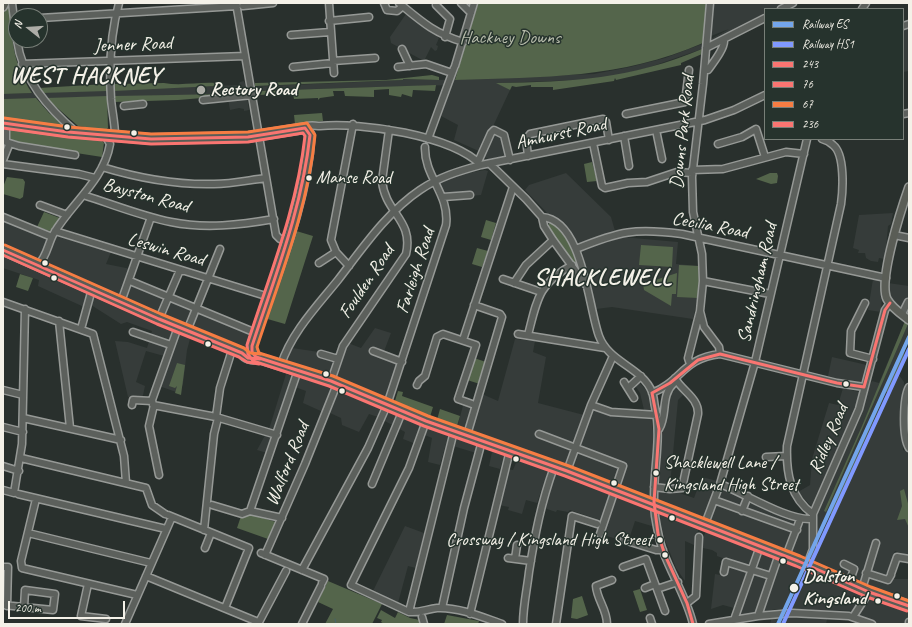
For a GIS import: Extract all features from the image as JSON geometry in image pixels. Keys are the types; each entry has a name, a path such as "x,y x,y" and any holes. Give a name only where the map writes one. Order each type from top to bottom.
{"highway":[{"path":"5,124 77,133 111,133 151,138 189,139 259,135 302,128 310,135 309,151 288,236 252,346 252,352 258,358"},
{"path":"3,250 91,293 121,302 253,359 258,358 334,382 402,412 567,471 806,564 865,591 909,606"},
{"path":"244,355 252,346"}],"main road":[{"path":"3,7 5,3"},
{"path":"906,317 890,303 886,294 886,278 894,235 909,187"}],"street":[{"path":"38,266 43,260 54,234 102,167 110,144 111,107 109,61 119,3"},
{"path":"48,18 116,15 273,3"},
{"path":"328,3 334,73"},
{"path":"384,3 386,10 397,11 401,4 424,24 445,37 463,42"},
{"path":"461,3 471,14"},
{"path":"428,139 454,69 474,3"},
{"name":"Downs Park Road","path":"690,364 688,358 700,311 704,281 702,254 693,212 692,172 710,3"},
{"path":"783,8 792,3"},
{"path":"239,5 245,56 277,238 288,236"},
{"path":"436,5 450,19 445,37"},
{"path":"329,21 369,17"},
{"path":"706,48 764,21"},
{"path":"291,35 330,32"},
{"path":"704,70 710,68 724,44 724,40"},
{"path":"18,48 22,64 37,92 42,99 77,133"},
{"path":"402,50 410,66"},
{"name":"Jenner Road","path":"22,64 245,56"},
{"path":"293,67 375,58"},
{"path":"398,67 426,64 454,69"},
{"path":"626,114 685,102 689,70"},
{"path":"203,100 252,94"},
{"name":"Amhurst Road","path":"281,365 287,349 300,329 349,266 394,212 413,195 434,181 448,174 480,164 490,164 698,122 734,110 764,95"},
{"path":"111,107 143,104"},
{"path":"528,156 526,139 530,134 603,119 606,122 609,140"},
{"path":"5,124 6,140 9,145 5,162 92,176 95,178"},
{"path":"349,266 336,252 332,240 353,124"},
{"path":"302,128 307,126 353,124 389,130 428,139 449,147 480,164 491,133 494,130 504,135 510,160"},
{"path":"310,135 315,126"},
{"path":"718,144 742,137 756,129 765,158"},
{"name":"Foulden Road","path":"334,382 338,359 349,336 406,254 408,246 403,222 394,212 386,198 382,181 389,130"},
{"path":"656,130 662,159"},
{"path":"624,136 629,166"},
{"name":"Sandringham Road","path":"705,524 720,483 755,362 807,140"},
{"path":"813,517 793,492 788,474 786,456 841,204 842,175 838,151 834,145 824,140"},
{"path":"7,142 75,155"},
{"path":"592,143 602,186 604,188 628,183 647,182 680,172 717,170 789,152 804,154"},
{"name":"Farleigh Road","path":"302,570 368,448 387,405 446,225 448,217 443,198 426,163 425,147"},
{"path":"490,164 542,218 544,226 553,240 585,284"},
{"path":"102,167 127,174 178,183 225,184 266,178"},
{"path":"463,340 513,187"},
{"name":"Bayston Road","path":"83,195 151,217 172,222 213,226 242,224 274,219"},
{"path":"443,198 470,195"},
{"path":"40,204 67,215"},
{"name":"Leswin Road","path":"3,217 54,234 208,277 269,297"},
{"path":"121,302 130,281 151,217"},
{"path":"542,218 551,219 561,227 576,249 582,264 585,284 599,335 605,348 613,356 641,376 652,393 659,429 654,487 654,506 663,550 687,603 693,624"},
{"path":"544,226 551,219"},
{"name":"Cecilia Road","path":"576,249 618,233 657,231 699,238 886,278"},
{"path":"894,235 909,238"},
{"path":"514,283 526,265 553,240"},
{"path":"187,331 220,249"},
{"path":"319,263 336,252"},
{"path":"528,335 541,292 554,276 572,266 582,264"},
{"path":"159,319 180,270"},
{"path":"503,279 541,292"},
{"path":"130,281 256,333"},
{"path":"704,281 770,294"},
{"path":"81,329 91,293"},
{"path":"3,302 93,334 121,440 126,466 126,483"},
{"path":"906,317 908,302"},
{"path":"865,303 851,331 850,353 873,359"},
{"name":"Ridley Road","path":"806,564 812,549 813,517 857,415 885,310 890,303"},
{"path":"467,436 502,317 500,314 474,305"},
{"path":"16,494 23,432 25,309"},
{"name":"Downs Park Road","path":"700,311 702,322"},
{"path":"59,322 70,428"},
{"path":"696,324 702,322 709,335 719,347 720,354"},
{"path":"160,475 149,426 153,403 178,327"},
{"path":"133,332 171,345"},
{"path":"417,385 418,381 425,376 437,337 443,334 463,340 476,345 458,399 472,404"},
{"path":"518,334 605,348"},
{"path":"204,530 220,388 232,350"},
{"path":"374,352 402,362"},
{"path":"321,354 338,359"},
{"path":"659,429 663,422 666,397 669,387 690,364 704,356 720,354 864,387"},
{"path":"567,471 592,405 613,356"},
{"path":"250,511 298,370"},
{"path":"628,388 641,376"},
{"path":"652,393 660,390 676,379"},
{"path":"654,487 680,489 683,485 685,476 698,409 695,402 676,379"},
{"name":"Walford Road","path":"302,570 263,554 282,518 334,382"},
{"path":"624,382 634,398"},
{"path":"909,387 906,393 906,441 909,448"},
{"path":"3,390 23,396"},
{"path":"132,405 133,400 153,403 217,418 277,435"},
{"path":"592,405 611,412 657,415"},
{"path":"372,484 402,412"},
{"path":"23,418 121,440"},
{"path":"426,421 409,468 352,584 410,612 419,613 442,608 470,614 502,624"},
{"path":"3,427 23,432"},
{"path":"410,612 454,431"},
{"path":"539,434 623,466 616,490 600,525 600,534"},
{"path":"442,608 466,502 482,441"},
{"path":"470,614 510,450"},
{"path":"766,456 786,456"},
{"path":"21,458 147,488 152,505 168,515 249,548 225,608"},
{"path":"3,466 19,471"},
{"path":"523,624 523,607 534,536 542,501 554,467"},
{"path":"720,483 781,512 800,518 813,517"},
{"path":"3,490 166,530"},
{"path":"742,510 748,496"},
{"path":"36,499 21,561 22,568 137,595"},
{"path":"714,500 797,530"},
{"path":"212,505 242,514 250,511 282,518"},
{"path":"125,624 166,530 168,515"},
{"path":"556,624 572,516 600,525"},
{"path":"758,616 771,576 797,530 799,522"},
{"path":"28,533 151,563"},
{"path":"205,548 211,533"},
{"path":"687,603 696,596 699,537"},
{"path":"624,540 656,550 663,550"},
{"path":"853,617 865,591 866,573 876,543"},
{"path":"515,559 517,545"},
{"path":"734,620 760,546"},
{"path":"866,573 888,580 897,557 909,559"},
{"path":"508,558 531,561"},
{"path":"623,567 646,559 665,611"},
{"path":"724,572 726,562 771,576"},
{"path":"844,564 854,568 850,583"},
{"path":"6,567 5,605 24,607 53,610 54,594 25,590 24,607"},
{"path":"302,570 322,583 302,624"},
{"path":"146,576 258,623 286,571"},
{"path":"607,624 607,616 596,593 596,586 612,580"},
{"path":"645,588 678,582"},
{"path":"88,584 82,616 106,619"},
{"path":"709,624 734,620 750,620 758,616 778,613 792,613 853,617 872,624"},
{"path":"422,617 424,624"}],"shaded area":[{"path":"714,3 788,3 779,8 764,8 764,16 702,49 647,68 611,77 580,80 497,83 510,90 481,152 454,140 458,125 441,116 452,85 246,91 246,94 3,99 3,94 239,85 240,82 244,81 246,87 403,79 437,80 594,74 665,58 702,44 729,29 711,36"},
{"path":"406,14 439,38 436,45 438,46 437,50 435,51 431,47 424,61 391,43 390,37"},
{"path":"909,27 909,71 904,72 904,30"},
{"path":"247,97 249,110 244,111 244,109 239,108 230,110 228,99"},
{"path":"494,131 502,134 509,155 488,159 482,156"},
{"path":"485,170 488,171 481,195 447,198 438,182 455,175"},
{"path":"566,173 611,217 615,231 579,244 561,222 548,214 525,190 529,185"},
{"path":"893,213 891,224 888,226 885,259 879,258 878,262 871,261 866,258 865,253 858,253 859,250 853,248 859,215"},
{"path":"3,220 49,237 37,261 3,246"},
{"path":"55,236 111,252 106,264 131,269 120,296 45,261 44,259"},
{"path":"622,237 678,242 676,264 699,266 699,292 693,319 612,307 596,309 582,251"},
{"path":"3,251 37,270 88,291 84,307 38,286 39,280 3,268"},
{"path":"873,279 883,281 881,312 868,310"},
{"path":"131,282 165,297 158,312 125,298"},
{"path":"888,283 909,286 909,316 895,304 888,291"},
{"path":"94,294 174,330 164,356 146,351 136,382 145,386 142,400 128,397 115,341 128,342 147,348 152,331 127,322 121,324 91,305"},
{"path":"170,299 192,309 186,324 164,315"},
{"path":"197,311 253,330 247,347 191,326"},
{"path":"905,321 909,325 909,334 830,514 832,514 886,391 889,392 895,379 899,375 904,382 903,450 909,452 909,556 895,551 887,577 867,570 862,584 811,562 709,522 722,486 780,513 809,522 812,507 798,492 810,485 812,459 829,403 838,405 843,388 859,392 868,388 872,381 879,383"},
{"path":"375,328 391,333 383,354 400,360 388,399 335,377 348,343 361,348"},
{"path":"179,332 190,339 187,350 183,384 179,393 159,386"},
{"path":"515,339 535,341 533,352 546,357 538,403 584,415 594,404 611,410 644,410 640,393 634,384 638,381 646,390 649,398 654,441 650,498 471,432 482,394 498,401"},
{"path":"292,348 319,352 335,358 329,375 287,361"},
{"path":"832,357 867,365 862,385 828,376"},
{"path":"286,374 293,376 267,453 257,450 270,426"},
{"path":"299,377 332,388 323,412 303,403 306,391 295,387"},
{"path":"673,382 683,395 678,400 670,486 659,485 664,407"},
{"path":"339,390 382,408 378,417 369,414 359,432 342,425 341,418 330,413"},
{"path":"464,402 473,405 465,431 457,428"},
{"path":"387,409 423,423 416,444 403,439 405,432 383,420"},
{"path":"428,426 449,434 440,465 428,462 432,438 425,435"},
{"path":"457,435 478,443 476,453 453,446"},
{"path":"492,452 504,456 500,469 489,466"},
{"path":"518,458 548,471 537,503 526,500 522,514 508,510 509,507 498,505 508,469 513,470"},
{"path":"555,474 651,511 655,527 635,521 628,542 603,535 606,522 570,510 568,512 557,510 556,512 544,508"},
{"path":"702,477 717,481 703,520 657,503 658,490 674,491 694,498"},
{"path":"660,513 699,527 694,545 685,541 685,581 676,568 665,540 659,516"},
{"path":"405,526 424,533 416,568 408,566 398,603 373,591"},
{"path":"706,532 798,565 797,567 807,571 809,569 863,594 854,611 777,609 734,617 734,608 723,605 711,609 715,574 726,576 730,561 717,556 717,553 712,550 703,548 703,537"},
{"path":"867,577 890,585 893,579 908,579 909,600 891,596 865,586"},
{"path":"870,598 909,613 909,624 858,624 859,615"},
{"path":"772,617 827,619 826,624 770,624"}],"green space":[{"name":"Hackney Downs","path":"478,3 706,3 703,43 672,55 642,64 612,70 551,76 455,80"},
{"path":"7,7 10,8 8,8 8,48 14,48 17,62 32,93 3,94 3,14"},
{"path":"702,49 702,54 681,63 681,65 616,80 615,78 614,81 553,90 553,87 531,87 531,85 516,87 512,86 510,90 496,83 576,80 626,73 651,67"},
{"path":"432,75 439,77 439,80 403,79 403,80 255,86 255,83 386,80"},
{"path":"215,83 215,86 114,91 114,84"},
{"path":"106,84 107,91 42,93 39,88"},
{"path":"436,85 435,91 413,90 412,97 402,94 401,97 389,95 389,89 374,90 374,97 345,96 344,91 333,91 334,96 320,98 318,100 318,98 294,99 293,94 257,95 256,91"},
{"path":"226,94 226,96 178,100 115,102 114,96"},
{"path":"107,96 108,128 106,130 78,126 46,98"},
{"path":"36,98 49,113 66,127 3,120 3,99"},
{"path":"322,113 323,121 295,124 294,115"},
{"path":"8,129 102,141 104,143 102,157 18,144 8,140"},
{"path":"592,162 597,181 587,182 584,164"},
{"path":"770,173 777,173 777,183 771,184 756,179"},
{"path":"7,177 23,179 25,182 23,197 20,199 3,194 3,187"},
{"path":"44,212 60,218 50,231 37,227"},
{"path":"486,220 496,223 491,240 481,237"},
{"path":"550,222 558,228 567,239 579,262 577,264 573,263 548,226"},
{"path":"293,230 313,236 285,324 264,318"},
{"path":"641,245 673,247 672,267 639,265"},
{"path":"477,248 488,251 482,267 472,264"},
{"path":"679,265 699,266 700,286 698,298 677,297"},
{"path":"677,273 676,294 672,294 671,306 644,290 643,284"},
{"path":"20,274 33,278 28,291 16,287"},
{"path":"905,321 908,324 826,512 824,511 862,426"},
{"path":"909,334 899,375 895,379 889,393 886,392 832,515 830,514"},
{"path":"474,358 486,362 480,384 467,380"},
{"path":"177,363 185,365 181,395 175,393 177,386 175,388 169,386"},
{"path":"398,391 403,392 402,396 433,407 430,417 394,404"},
{"path":"440,409 460,416 457,426 437,420"},
{"path":"904,489 909,507 909,528 905,519 897,520 902,506 900,491"},
{"path":"249,514 276,522 268,539 237,528 241,516"},
{"path":"328,581 382,604 372,624 325,624 333,609 318,602"},
{"path":"640,589 647,610 640,612 633,591"},
{"path":"582,596 588,615 577,619 571,618 573,599"},
{"path":"381,610 395,618 398,612 410,618 420,620 420,624 384,624 381,622 382,620 377,618"},
{"path":"447,615 479,621 478,624 444,624"}],"waterway":[{"path":"335,619 336,624"}],"rail line":[{"name":"ES","path":"778,624 909,337"},
{"name":"HS1","path":"783,624 909,349"}],"transit line":[{"name":"67","path":"4,118 69,127 151,134 248,132 307,123 315,135 306,190 284,269 257,347 259,353 333,376 428,416 569,466 800,556 871,587 909,601"},
{"name":"243","path":"3,123 68,132 151,139 248,137 305,128 310,135 301,189 287,242 252,346 252,352 256,357 331,381 426,421 567,471 798,561 869,592 909,606"},
{"name":"76","path":"3,128 68,137 151,144 248,142 303,133 305,136 296,190 273,268 247,345 248,354 253,361 329,386 424,426 565,476 796,566 867,597 907,611"},
{"name":"67","path":"5,245 161,314 244,348 250,353 261,354"},
{"name":"243","path":"3,250 159,319 242,353 248,358 260,359"},
{"name":"76","path":"3,255 157,324 239,357 247,362 259,364"},
{"name":"236","path":"864,387 885,310 890,303"},
{"name":"236","path":"652,393 670,383 698,360 720,354 837,383 864,387"},
{"name":"236","path":"652,393 659,429 654,502 658,534 665,555 687,603 693,624"}],"place":[{"name":"Rectory Road","path":"201,90"},
{"name":"Manse Road","path":"309,178"},
{"name":"Shacklewell Lane / Kingsland High Street","path":"656,473"},
{"name":"Crossway / Kingsland High Street","path":"660,540"},
{"name":"Dalston Kingsland","path":"794,588"}],"district":[{"name":"WEST HACKNEY","path":"86,77"},
{"name":"SHACKLEWELL","path":"603,279"}]}
